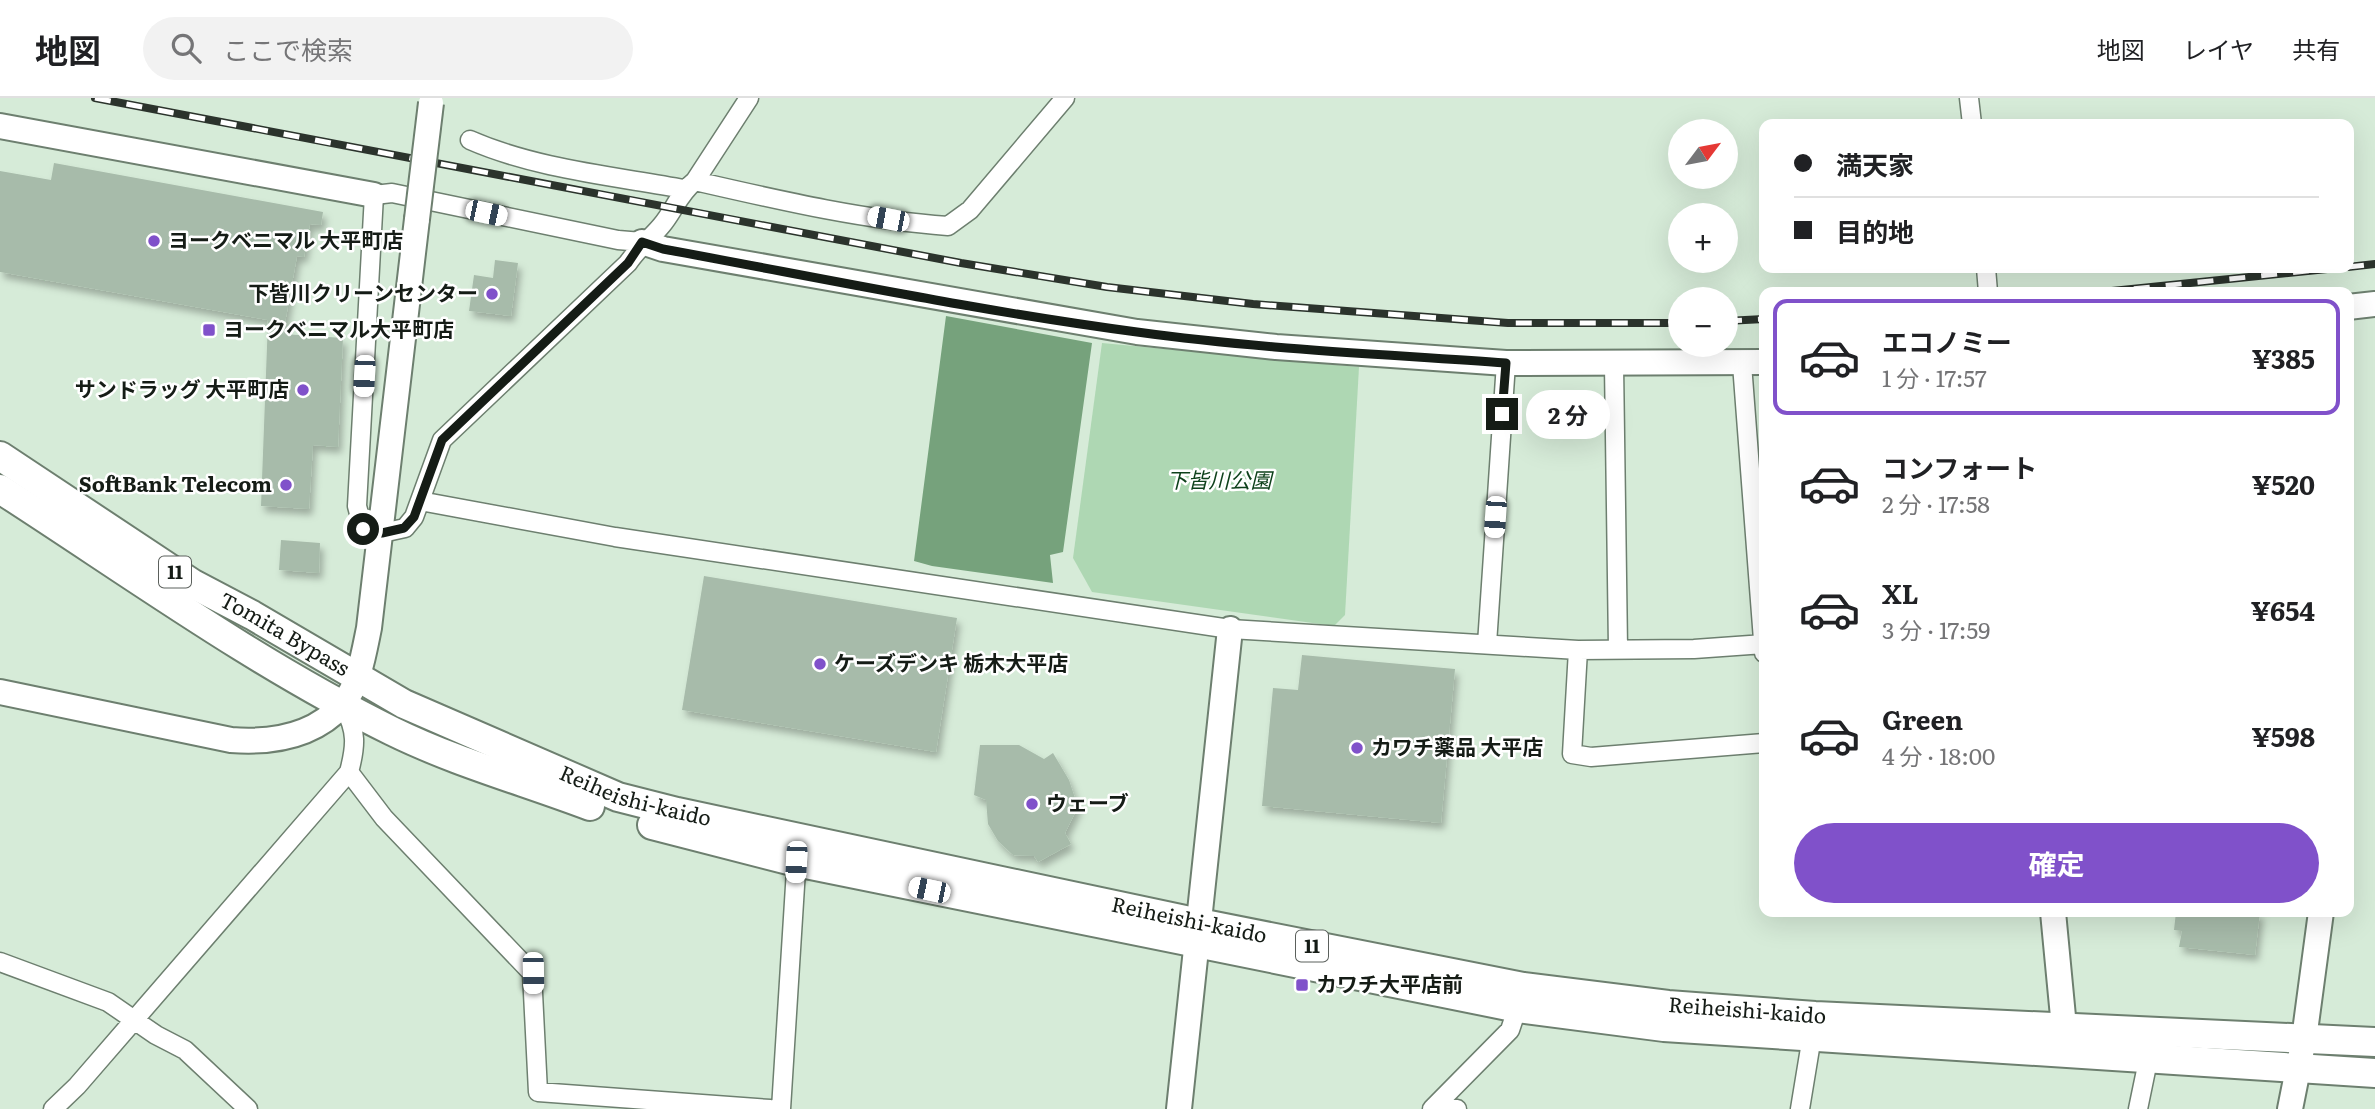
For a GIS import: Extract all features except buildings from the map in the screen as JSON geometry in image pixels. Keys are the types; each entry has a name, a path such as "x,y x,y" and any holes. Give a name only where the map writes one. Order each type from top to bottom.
{"main road":[{"name":"Tomita Bypass","path":"0,456 193,584 252,615 356,678"},
{"name":"Tomita Bypass","path":"0,489 219,634 342,704"},
{"name":"Reiheishi-kaido","path":"356,678 404,704 618,797 797,850"},
{"name":"Reiheishi-kaido","path":"342,704 394,732 469,763 611,813 1197,934 1520,997 1668,1005 1814,1027 2151,1047 2298,1069 2375,1073"},
{"name":"Reiheishi-kaido","path":"2151,1047 2304,1039 2375,1042"}],"street":[{"path":"374,195 357,506 363,529 382,533 404,528 414,517 442,440 628,263 642,242 661,227 749,98"},
{"path":"470,140 491,149 578,170 690,185 914,224 948,226 970,210 1065,98"},
{"path":"1969,98 1971,119"},
{"path":"0,692 231,740 265,742 295,734 342,704 356,678 369,628 431,101"},
{"path":"0,126 374,195 392,193 618,240 642,242 663,249 936,299 1137,332 1276,347 1506,363 1753,363 1759,533"},
{"path":"2354,306 2375,304"},
{"path":"1487,644 1506,363"},
{"path":"1614,365 1619,648"},
{"path":"420,501 615,537 1230,629 1578,650 1759,647"},
{"path":"1179,1109 1230,629"},
{"path":"1578,650 1572,754 1591,757 1759,743"},
{"path":"53,1109 77,1086 349,772 356,746 354,725 342,704"},
{"path":"349,772 384,818 533,973 538,1092 770,1109"},
{"path":"781,1109 797,850"},
{"path":"2054,917 2066,1042"},
{"path":"2290,1109 2304,1039 2320,917"},
{"path":"0,962 108,1002 185,1050 248,1109"},
{"path":"1433,1108 1510,1030 1520,997"},
{"path":"1800,1109 1814,1027"},
{"path":"2138,1109 2151,1047"},
{"path":"1433,1108 1457,1109"}],"green space":[{"name":"下皆川公園","path":"1102,343 1359,367 1345,615 1334,626 1092,592 1073,558"}],"shaded area":[{"path":"946,316 1092,343 1063,552 1050,555 1053,583 932,566 914,561"}],"railway":[{"path":"95,98 961,263 1107,287 1253,304 1508,323 1668,323"},
{"path":"2354,266 2375,264"},
{"path":"2151,287 2288,273"},
{"path":"1738,320 1759,319"}],"place":[{"name":"ヨークベニマル 大平町店","path":"154,241"},
{"name":"下皆川クリーンセンター","path":"492,294"},
{"name":"ヨークベニマル大平町店","path":"209,330"},
{"name":"サンドラッグ 大平町店","path":"303,390"},
{"name":"SoftBank Telecom","path":"286,485"},
{"name":"ケーズデンキ 栃木大平店","path":"820,664"},
{"name":"カワチ薬品 大平店","path":"1357,748"},
{"name":"ウェーブ","path":"1032,804"},
{"name":"カワチ大平店前","path":"1302,985"}],"route":[{"path":"363,529 382,533 404,528 414,517 442,440 628,263 642,242 663,249 924,297 1137,332 1276,347 1506,363 1502,414"}]}
